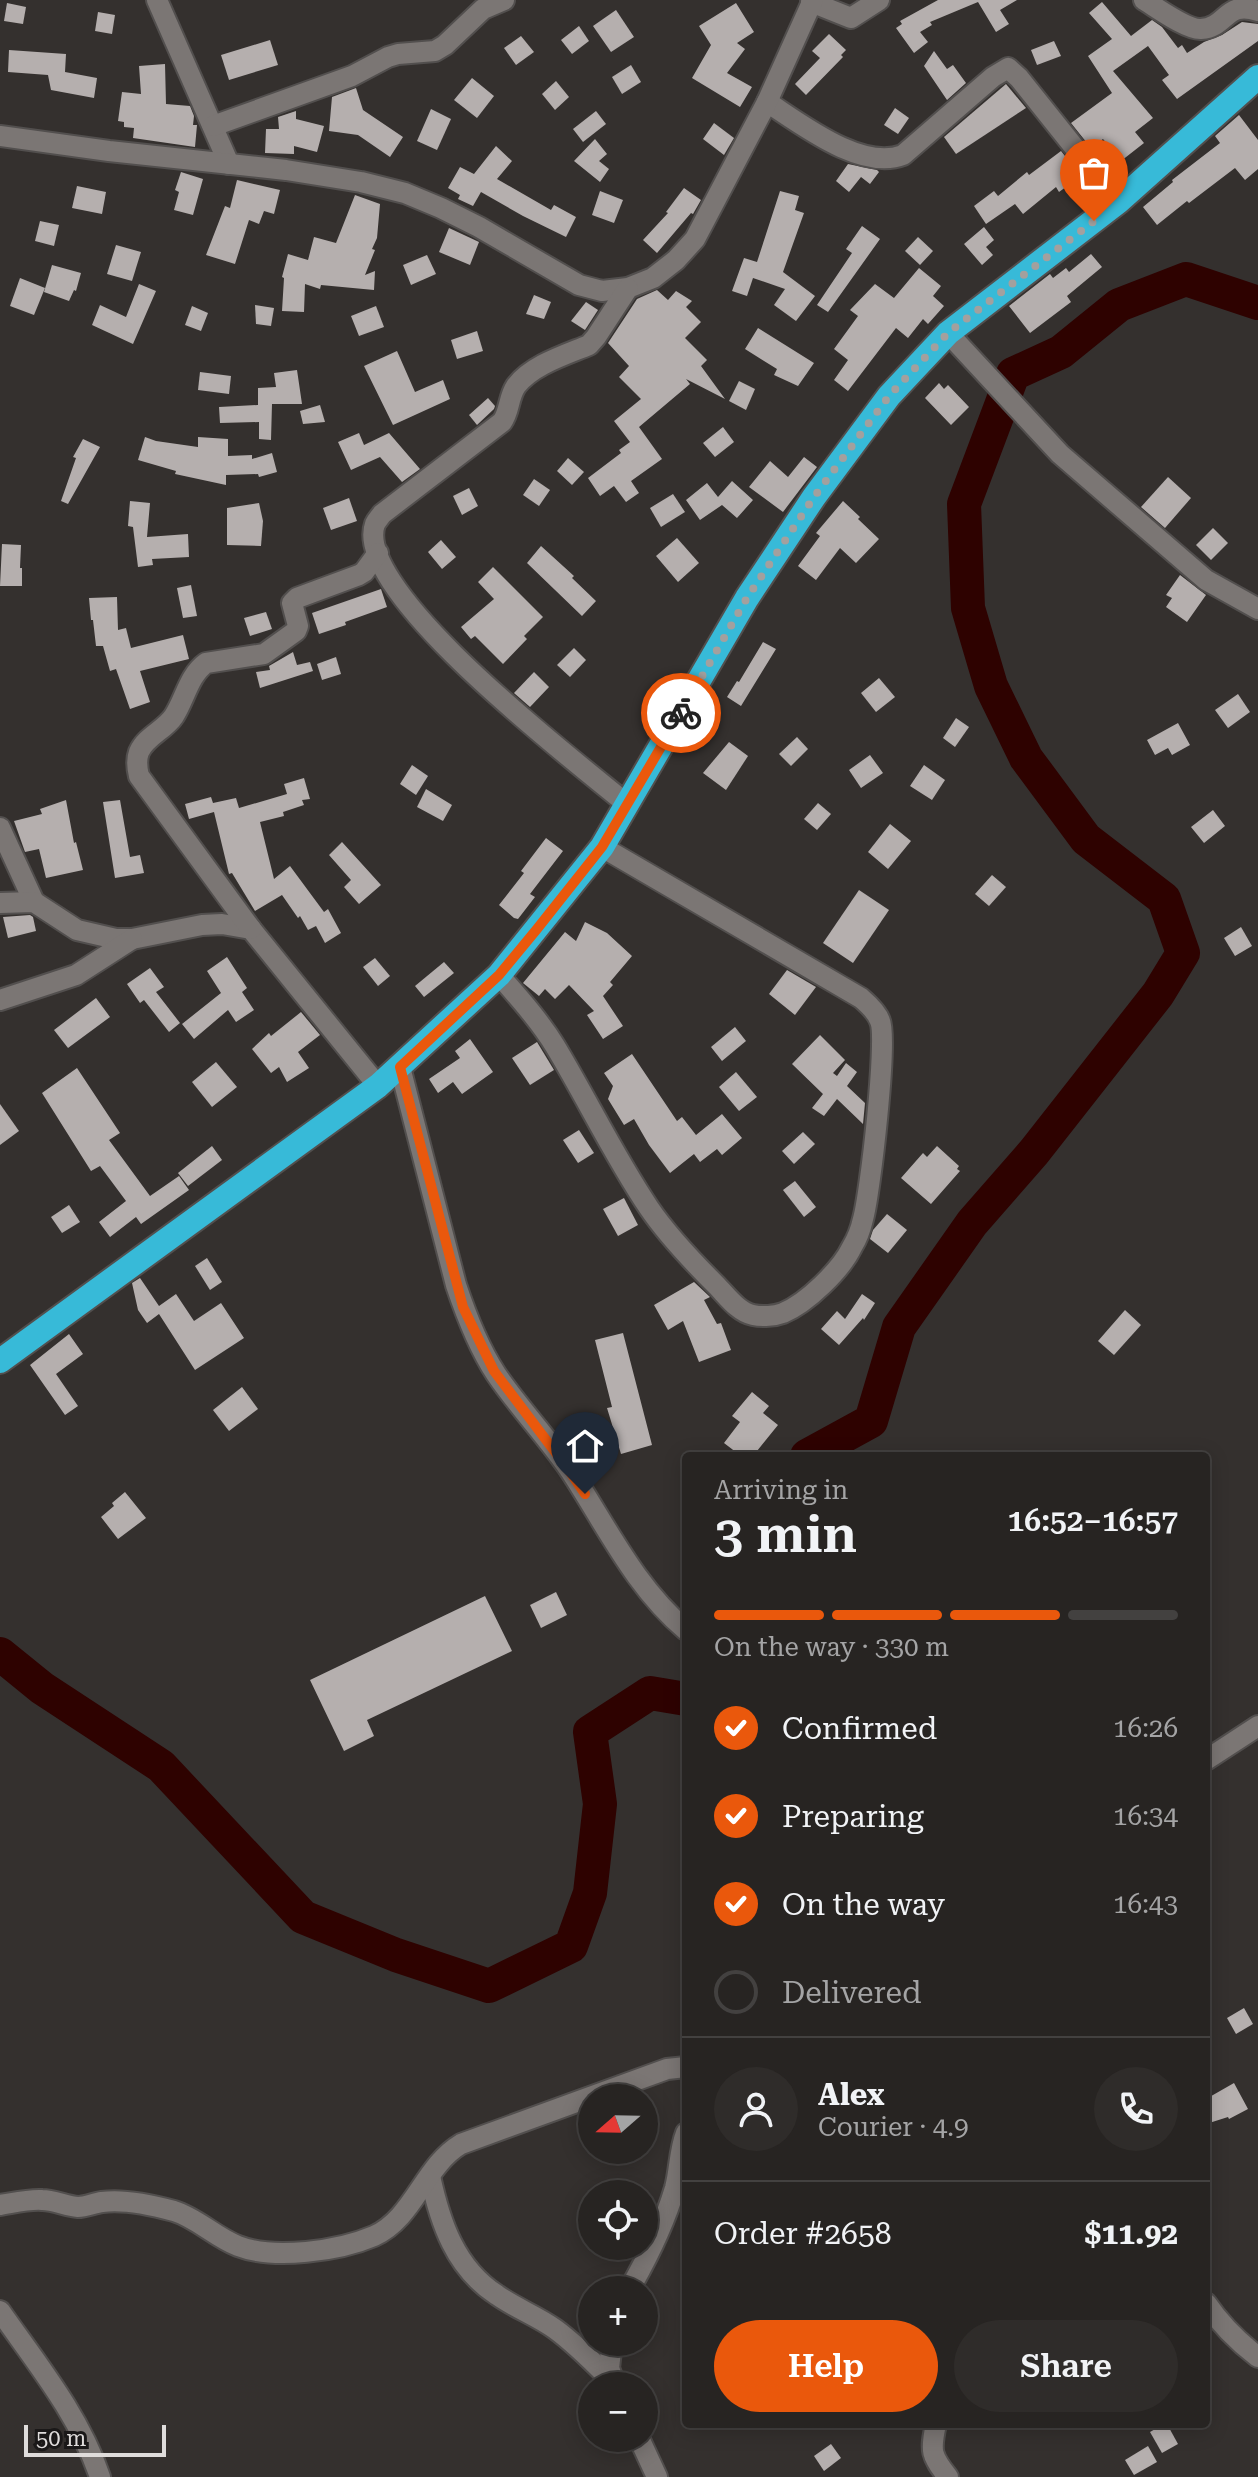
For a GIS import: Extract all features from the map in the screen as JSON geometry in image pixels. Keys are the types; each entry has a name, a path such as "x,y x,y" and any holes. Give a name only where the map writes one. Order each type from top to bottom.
{"highway":[{"path":"0,1361 378,1086 499,975 602,847 747,598 814,497 889,396 948,333 1118,202 1258,77"}],"street":[{"path":"157,0 229,164"},
{"path":"213,126 339,81 398,54 435,51 483,9 504,0"},
{"path":"0,136 361,182 405,193 479,227 579,285 602,291 628,288 653,278 676,260 695,239 767,102 812,1 851,18 879,0"},
{"path":"1144,0 1195,29 1211,27 1239,6 1258,11"},
{"path":"767,102 837,146 875,158 892,159 903,155 993,77 1008,68 1118,202"},
{"path":"628,288 589,345 526,376 515,388 502,422 382,514 375,525 374,538 382,564 418,618 480,682 628,805"},
{"path":"948,333 1060,454 1206,580 1258,609"},
{"path":"378,553 359,575 297,598 292,603 298,626 296,631 264,654 206,663 198,669 175,715 146,742 139,753 137,765 139,776 251,929 378,1086"},
{"path":"0,828 34,902 77,930 116,939 132,939 202,925 222,924 251,929"},
{"path":"499,975 530,1010 555,1046 651,1211 689,1258 737,1307 751,1315 783,1313 814,1293 837,1271 852,1248 864,1218 877,1110 883,1034 880,1021 861,998 602,847"},
{"path":"0,903 34,902"},
{"path":"0,1000 76,975 132,939"},
{"path":"400,1067 456,1285 463,1307 494,1371 568,1469 643,1585 682,1626"},
{"path":"1210,1757 1258,1726"},
{"path":"0,2205 43,2199 79,2207 101,2202 123,2202 176,2211 237,2245 307,2253 365,2239 388,2228 399,2219 453,2149 461,2144 667,2069 682,2067"},
{"path":"636,2276 659,2234 675,2189 682,2143"},
{"path":"430,2176 447,2234 476,2279 496,2295 554,2328 602,2372"},
{"path":"1210,2309 1240,2344 1258,2357"},
{"path":"0,2311 59,2394 92,2455 100,2477"},
{"path":"935,2428 932,2453 948,2477"},
{"path":"645,2452 657,2477"}],"building":[{"path":"938,0 1017,0 1000,10 1009,24 996,32 978,2 930,22 932,25 920,32 928,42 914,53 896,28 902,24 900,21"},
{"path":"1102,2 1131,36 1152,20 1162,27 1178,48 1182,45 1187,53 1242,22 1258,24 1258,41 1177,99 1162,80 1169,75 1148,46 1113,71 1153,118 1135,132 1144,143 1121,161 1103,139 1091,148 1071,123 1112,93 1088,56 1112,39 1089,13"},
{"path":"7,3 26,7 23,24 4,21"},
{"path":"736,3 754,32 737,43 745,49 727,73 752,87 740,107 692,78 711,45 699,26"},
{"path":"616,10 634,37 611,52 593,26"},
{"path":"98,12 115,15 112,34 95,31"},
{"path":"579,26 589,41 572,54 561,40"},
{"path":"829,34 846,50 841,55 843,57 806,95 795,84 820,58 812,51"},
{"path":"521,36 534,52 516,65 504,48"},
{"path":"270,40 278,65 229,80 221,55"},
{"path":"1054,41 1061,56 1037,65 1031,50"},
{"path":"9,50 66,54 65,72 97,78 94,98 51,90 48,75 8,72"},
{"path":"934,51 947,69 953,65 966,83 947,100 924,66"},
{"path":"165,64 166,104 190,106 193,125 197,125 195,147 133,138 134,128 124,127 124,122 118,121 122,92 141,94 139,66"},
{"path":"631,65 641,82 622,94 612,77"},
{"path":"472,78 494,96 477,118 454,100"},
{"path":"556,81 569,97 555,110 542,94"},
{"path":"1006,84 1026,108 956,154 944,137"},
{"path":"356,88 363,110 403,137 390,157 358,135 329,131 332,97"},
{"path":"895,108 909,118 898,134 884,125"},
{"path":"431,109 451,119 437,150 417,141"},
{"path":"296,111 296,119 324,126 317,152 294,146 294,154 265,153 266,129 279,129 278,117"},
{"path":"596,111 606,124 583,142 573,129"},
{"path":"1239,115 1258,140 1258,169 1245,180 1235,168 1157,225 1143,207 1220,143 1215,136"},
{"path":"714,123 734,138 724,155 703,139"},
{"path":"595,139 607,154 599,161 609,169 600,182 574,161"},
{"path":"496,146 512,161 497,179 551,210 554,205 576,217 566,237 481,192 473,206 458,199 460,195 448,188 460,167 474,174"},
{"path":"1061,151 1081,176 1059,192 1056,187 1023,214 1015,204 986,224 974,206 994,191 998,196 1027,172 1029,175"},
{"path":"848,164 879,172 870,184 861,177 849,192 836,181"},
{"path":"181,172 203,179 193,215 174,210 179,192 175,190"},
{"path":"237,180 280,190 274,214 264,211 259,224 249,220 235,264 206,255 225,206 230,208"},
{"path":"77,186 106,192 102,214 72,208"},
{"path":"684,188 701,200 693,214 657,253 643,240 668,213"},
{"path":"600,191 623,200 614,223 592,215"},
{"path":"780,191 799,196 795,210 804,213 783,272 815,296 796,321 774,305 785,289 753,278 747,296 732,291 744,258 757,262"},
{"path":"355,195 380,204 377,238 372,249 375,250 365,275 375,271 374,290 321,285 320,289 305,284 304,312 282,311 282,277 288,254 308,260 314,237 336,243"},
{"path":"40,221 59,225 54,246 35,241"},
{"path":"862,226 880,239 828,312 817,305 852,253 846,249"},
{"path":"984,227 994,240 986,247 993,255 982,265 964,244"},
{"path":"449,228 479,242 470,265 439,252"},
{"path":"918,237 933,251 920,265 905,251"},
{"path":"116,245 141,252 132,281 107,274"},
{"path":"1091,254 1102,267 1067,296 1071,302 1030,333 1009,306 1050,274 1053,278 1066,268 1069,272"},
{"path":"427,255 436,274 411,285 403,265"},
{"path":"52,265 81,273 76,291 69,301 44,292"},
{"path":"919,268 941,286 933,296 944,306 928,324 923,319 908,338 896,328 848,391 834,380 848,360 834,349 858,316 850,310 875,284 894,298"},
{"path":"20,278 45,288 34,315 10,306"},
{"path":"139,284 156,291 133,344 92,325 100,305 126,317"},
{"path":"657,290 668,300 676,291 692,301 686,307 701,322 685,338 707,360 701,366 725,399 686,379 690,384 639,427 662,459 631,481 639,493 626,502 614,486 600,496 588,478 621,453 619,450 630,442 614,421 641,399 619,377 629,366 608,343 637,299"},
{"path":"534,295 551,302 544,319 526,314"},
{"path":"586,302 598,310 585,330 571,321"},
{"path":"255,305 274,308 271,326 256,324"},
{"path":"192,306 208,313 201,331 185,325"},
{"path":"376,306 384,327 359,336 351,316"},
{"path":"758,328 814,363 798,386 774,375 777,369 745,349"},
{"path":"477,331 483,351 457,359 451,340"},
{"path":"397,351 415,392 443,380 450,399 393,425 364,366"},
{"path":"297,370 302,404 272,404 271,440 259,439 259,422 220,423 219,407 258,405 258,388 276,387 274,373"},
{"path":"200,372 231,376 229,394 198,390"},
{"path":"739,381 755,389 746,410 729,401"},
{"path":"939,383 944,389 948,385 969,407 951,425 925,398"},
{"path":"488,398 494,409 477,425 469,415"},
{"path":"320,405 325,422 303,424 300,411"},
{"path":"723,427 734,442 715,457 703,443"},
{"path":"359,433 364,445 389,433 420,469 402,482 380,457 351,470 338,442"},
{"path":"145,437 198,447 198,437 228,439 228,456 252,455 252,459 272,453 277,472 259,477 258,474 226,475 226,485 175,474 176,471 138,460"},
{"path":"83,439 100,447 68,504 61,501 76,458 73,457"},
{"path":"804,457 817,467 783,512 749,487 770,461 788,477"},
{"path":"568,458 584,472 572,485 557,471"},
{"path":"1168,477 1191,498 1165,528 1141,507"},
{"path":"534,479 550,490 539,506 523,495"},
{"path":"732,481 753,500 737,518 722,505 700,520 686,500 707,483 718,497"},
{"path":"469,488 478,506 462,515 453,496"},
{"path":"673,494 685,512 661,527 650,508"},
{"path":"349,498 357,521 331,530 323,508"},
{"path":"130,501 150,503 147,537 188,534 189,557 152,559 153,565 138,567 133,527 128,526"},
{"path":"843,501 879,539 856,563 840,548 816,580 798,566 820,536 816,533"},
{"path":"259,503 263,521 261,546 227,545 227,508"},
{"path":"1213,528 1228,543 1211,560 1196,545"},
{"path":"677,538 699,563 678,582 656,556"},
{"path":"441,540 456,557 442,569 428,552"},
{"path":"2,544 21,545 22,586 0,586"},
{"path":"541,546 596,601 582,616 527,563"},
{"path":"493,567 543,617 503,664 475,636 471,639 461,627 494,599 478,582"},
{"path":"1180,575 1206,595 1187,622 1166,607 1172,598 1166,595"},
{"path":"191,585 197,616 183,618 177,588"},
{"path":"381,589 387,607 319,634 312,613"},
{"path":"117,597 118,630 126,628 131,648 183,635 189,659 140,671 150,702 130,709 116,669 110,671 103,646 96,646 91,620 89,598"},
{"path":"266,612 272,629 250,636 244,618"},
{"path":"763,642 776,649 741,706 727,697"},
{"path":"574,648 586,660 570,677 557,665"},
{"path":"293,652 297,665 310,662 313,671 260,688 256,672 270,670 269,666"},
{"path":"336,657 341,674 322,680 317,664"},
{"path":"534,672 549,687 530,707 514,693"},
{"path":"879,678 895,697 876,712 861,693"},
{"path":"1238,694 1250,712 1228,728 1215,710"},
{"path":"956,718 969,727 955,747 943,738"},
{"path":"1178,723 1190,745 1172,755 1168,748 1155,755 1147,740"},
{"path":"797,737 808,749 791,766 779,754"},
{"path":"729,742 748,756 726,790 703,773"},
{"path":"870,755 883,773 861,788 849,770"},
{"path":"412,765 428,776 416,795 400,784"},
{"path":"924,765 945,780 932,800 910,786"},
{"path":"304,778 310,799 302,800 304,805 283,812 284,816 260,822 274,879 290,866 324,912 328,909 341,933 325,943 316,926 308,930 282,895 255,911 232,873 229,874 214,812 189,819 185,804 211,797 213,803 236,798 239,808 287,794 284,784"},
{"path":"426,789 452,805 443,821 417,807"},
{"path":"66,800 83,870 46,878 39,849 25,852 14,821 42,814 40,809"},
{"path":"120,800 130,857 140,855 144,873 115,878 103,802"},
{"path":"818,803 831,814 817,830 804,819"},
{"path":"1213,810 1225,826 1204,843 1191,827"},
{"path":"890,824 911,841 888,869 868,852"},
{"path":"546,838 563,851 530,894 535,897 518,919 514,918 499,905"},
{"path":"342,842 381,885 359,904 344,887 351,880 329,855"},
{"path":"992,875 1006,887 989,906 975,894"},
{"path":"859,890 889,910 853,963 823,943"},
{"path":"30,915 36,931 8,938 3,917"},
{"path":"585,922 607,933 632,956 610,982 613,985 603,996 623,1026 603,1039 587,1015 594,1011 569,985 555,999 545,989 539,996 523,983 565,932 576,941"},
{"path":"1241,927 1252,946 1235,956 1224,938"},
{"path":"227,957 247,988 242,992 254,1010 236,1022 228,1010 194,1039 182,1024 221,993 207,971"},
{"path":"375,958 390,976 378,986 363,967"},
{"path":"444,962 454,973 424,997 415,986"},
{"path":"150,968 164,987 156,992 180,1023 169,1032 144,1000 140,1003 127,984"},
{"path":"787,970 816,987 795,1015 769,994"},
{"path":"96,998 110,1017 68,1048 54,1030"},
{"path":"301,1012 320,1035 298,1052 309,1068 287,1082 279,1067 271,1073 252,1049 269,1033 271,1036"},
{"path":"735,1027 746,1041 722,1061 711,1047"},
{"path":"820,1035 845,1060 833,1073 837,1076 846,1063 857,1072 847,1086 865,1103 863,1124 837,1099 824,1116 812,1108 823,1094 792,1064"},
{"path":"470,1039 493,1072 462,1094 453,1082 438,1093 429,1079 460,1058 455,1051"},
{"path":"537,1042 554,1070 530,1085 512,1058"},
{"path":"632,1054 677,1121 682,1117 696,1135 722,1114 742,1138 722,1155 717,1149 700,1162 694,1154 670,1173 634,1119 624,1125 608,1099 613,1086 604,1073"},
{"path":"216,1062 237,1087 212,1107 192,1082"},
{"path":"77,1068 120,1133 109,1140 150,1196 179,1176 189,1190 141,1224 136,1217 110,1237 99,1222 126,1201 100,1166 91,1171 42,1093"},
{"path":"736,1072 757,1097 739,1111 719,1087"},
{"path":"0,1104 19,1131 0,1145"},
{"path":"579,1130 594,1153 578,1163 563,1140"},
{"path":"803,1132 815,1144 794,1164 782,1151"},
{"path":"212,1146 222,1160 188,1186 178,1173"},
{"path":"937,1146 959,1166 957,1169 960,1171 931,1204 901,1178 923,1153 927,1157"},
{"path":"795,1181 816,1207 804,1217 783,1190"},
{"path":"624,1198 638,1225 618,1236 603,1209"},
{"path":"69,1205 80,1222 62,1233 51,1217"},
{"path":"887,1214 907,1230 888,1253 870,1239 873,1230"},
{"path":"207,1258 222,1282 210,1290 195,1266"},
{"path":"140,1278 159,1306 176,1294 194,1321 221,1303 244,1338 195,1370 159,1314 147,1323 138,1310 132,1283"},
{"path":"694,1282 710,1297 704,1300 717,1324 721,1323 731,1350 699,1362 683,1321 668,1330 654,1305"},
{"path":"862,1294 875,1303 864,1320 839,1345 821,1329 837,1311 845,1319"},
{"path":"1125,1310 1141,1325 1114,1355 1098,1341"},
{"path":"623,1333 652,1445 621,1454 607,1408 612,1407 595,1340"},
{"path":"69,1334 83,1354 56,1374 78,1406 65,1415 30,1365"},
{"path":"242,1387 258,1409 229,1431 213,1410"},
{"path":"752,1392 769,1406 763,1413 778,1425 756,1452 736,1452 724,1443 740,1422 732,1416"},
{"path":"125,1492 146,1518 118,1539 101,1517"},
{"path":"556,1592 567,1615 541,1628 530,1605"},
{"path":"485,1596 512,1651 367,1720 374,1736 344,1751 310,1680"},
{"path":"1244,2008 1253,2024 1236,2034 1227,2018"},
{"path":"1234,2083 1248,2109 1229,2119 1210,2123 1210,2097"},
{"path":"1157,2428 1169,2428 1178,2444 1162,2453 1150,2432"},
{"path":"831,2444 841,2458 824,2471 814,2456"},
{"path":"1148,2446 1157,2462 1134,2475 1125,2460"}],"waterway":[{"path":"814,1452 871,1421 899,1327 972,1223 1034,1152 1158,994 1183,953 1164,899 1086,839 1026,758 991,686 968,608 964,504 1013,374 1061,352 1119,305 1186,279 1258,303"},
{"path":"0,1654 42,1688 161,1766 303,1917 396,1955 489,1986 571,1946 590,1893 600,1804 590,1732 650,1693 682,1698"}],"way so far":[{"path":"681,713 747,598 814,497 915,365 948,333 1094,221"}],"route":[{"path":"585,1494 494,1371 463,1307 400,1067 499,975 537,929 602,847 681,713"}]}
